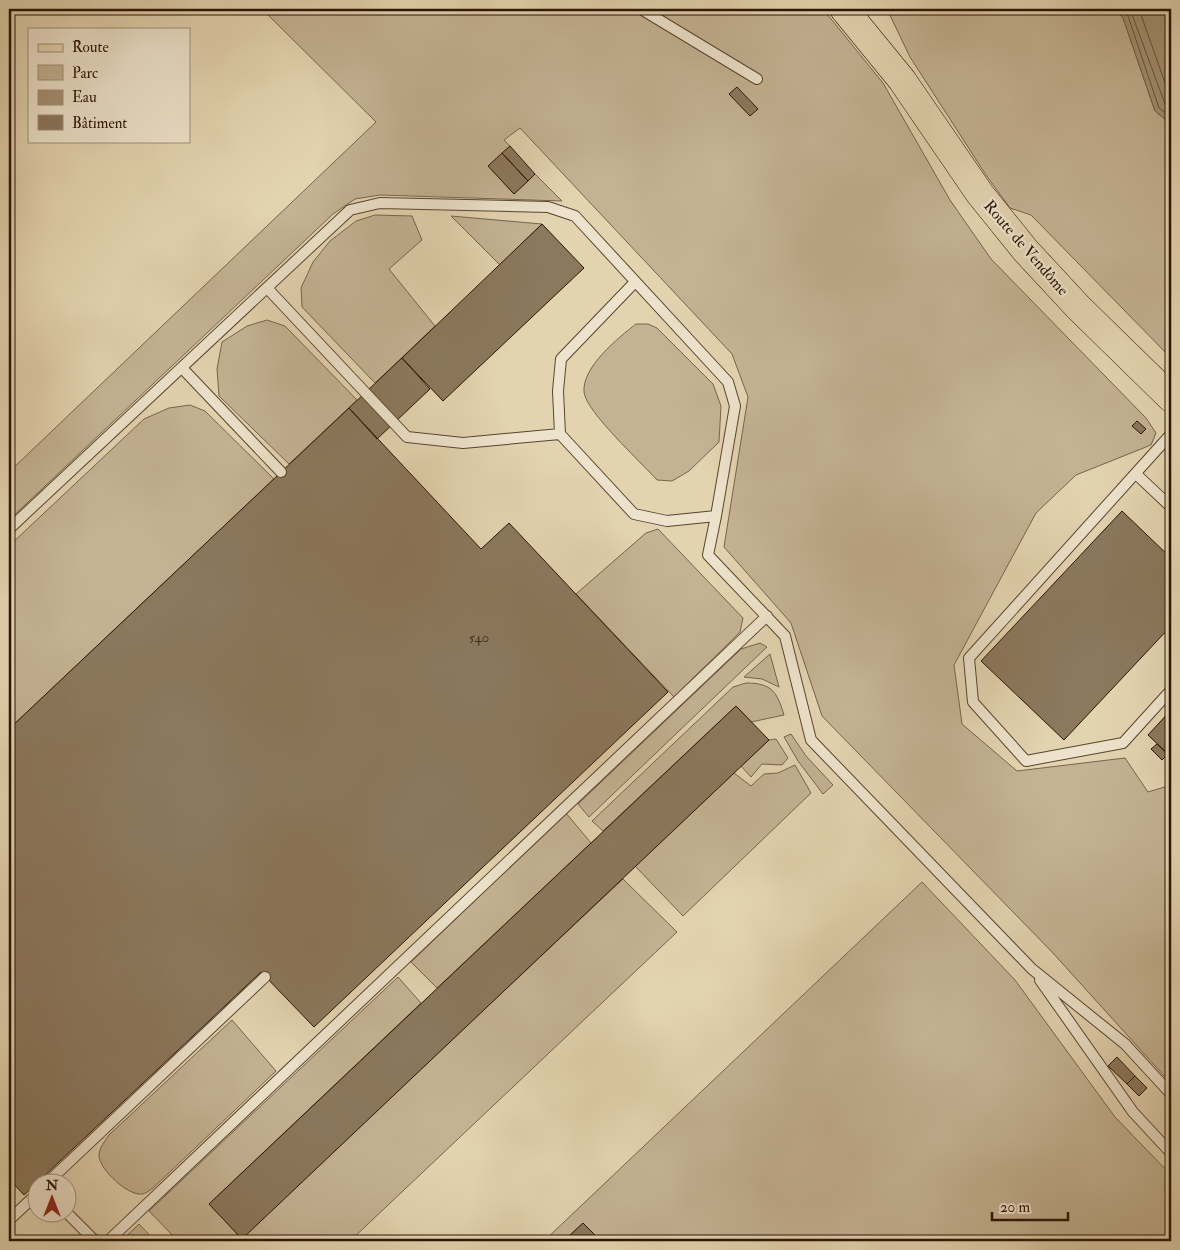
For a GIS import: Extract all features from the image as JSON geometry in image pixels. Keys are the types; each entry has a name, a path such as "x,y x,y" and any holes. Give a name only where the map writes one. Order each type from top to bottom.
{"main road":[{"name":"Route de Vendôme","path":"844,9 902,80 980,194 1026,251 1078,307 1171,398"},
{"name":"Route de Vendôme","path":"867,9 902,80"}],"lane":[{"path":"641,9 757,79"},
{"path":"9,529 350,210 380,203 548,207 575,216 728,382 735,406 708,555 784,636 811,740 1032,969 1126,1044 1171,1094"},
{"path":"635,282 561,359 558,391 560,434 634,514 667,521 716,516"},
{"path":"267,288 407,437 463,444 560,434"},
{"path":"182,368 281,472"},
{"path":"1171,434 969,658 973,702 1026,761 1123,743 1171,690"},
{"path":"1136,474 1171,507"},
{"path":"108,1241 767,616"},
{"path":"1032,969 1133,1112 1171,1154"},
{"path":"59,1172 265,977"},
{"path":"9,1220 28,1202"},
{"path":"76,1222 95,1241"}],"green space":[{"path":"262,9 823,9 883,83 950,200 991,259 1146,418 1156,433 1151,445 1076,475 1036,513 954,665 962,724 1017,771 1125,758 1148,792 1171,785 1171,1079 1166,1078 1052,952 822,716 791,623 724,547 748,397 732,354 520,128 504,140 510,146 489,167 514,194 535,174 562,201 380,195 355,199 333,214 9,520 9,472 376,122"},
{"path":"887,9 1116,9 1123,18 1155,111 1171,124 1171,358 1031,215 1010,208 986,175 910,57"},
{"path":"375,215 412,216 422,240 389,269 435,326 375,383 302,307 301,288 313,262 330,241 356,221"},
{"path":"451,216 542,224 500,265"},
{"path":"267,320 285,326 357,400 289,464 219,396 217,369 222,342 247,326"},
{"path":"636,324 648,324 657,328 713,384 721,406 719,442 689,471 672,481 657,480 594,412 584,392 585,382 595,363 611,345"},
{"path":"190,405 205,411 274,479 9,729 9,546 144,419 169,408"},
{"path":"658,529 743,618 740,632 674,697 576,594 646,533"},
{"path":"760,643 767,647 589,817 578,804 741,649"},
{"path":"770,654 779,687 762,679 744,677"},
{"path":"746,683 755,683 772,690 779,700 784,715 751,722 736,706 603,831 592,821 733,687"},
{"path":"791,734 806,756 833,785 823,794 798,761 784,737"},
{"path":"776,739 788,758 782,765 762,764 751,777 741,766 769,740"},
{"path":"795,765 811,793 683,916 635,866 734,773 751,786 764,774 778,773"},
{"path":"566,813 591,843 437,988 411,962"},
{"path":"623,879 677,932 350,1241 178,1241 149,1211 398,977 421,1003 209,1204 241,1238"},
{"path":"922,882 1015,980 1115,1117 1171,1175 1171,1241 601,1241 583,1223 568,1237 565,1235 557,1241 544,1241"},
{"path":"232,1020 276,1071 153,1188 146,1193 136,1194 123,1187 109,1175 101,1162 99,1153 104,1142 109,1135"},
{"path":"139,1224 155,1241 121,1241"}],"water":[{"path":"1116,9 1171,9 1171,124 1155,111 1123,18"}],"building":[{"path":"737,87 758,109 750,116 729,94"},
{"path":"510,146 535,174 528,181 502,153"},
{"path":"502,153 528,181 514,194 488,166"},
{"path":"542,224 584,268 443,401 402,358"},
{"path":"402,358 430,389 377,439 349,408"},
{"path":"349,408 481,549 509,523 668,692 314,1027 261,972 48,1172 28,1172 28,1191 24,1195 9,1179 9,729"},
{"path":"1137,421 1146,429 1141,434 1132,426"},
{"path":"1122,511 1171,558 1171,626 1064,740 981,661"},
{"path":"736,706 769,740 242,1239 209,1204"},
{"path":"1171,710 1171,757 1148,735"},
{"path":"1157,744 1168,754 1162,760 1151,749"},
{"path":"1117,1057 1135,1076 1127,1084 1108,1066"},
{"path":"1135,1076 1147,1088 1139,1096 1127,1084"},
{"path":"583,1223 601,1241 571,1241 568,1237"}]}
